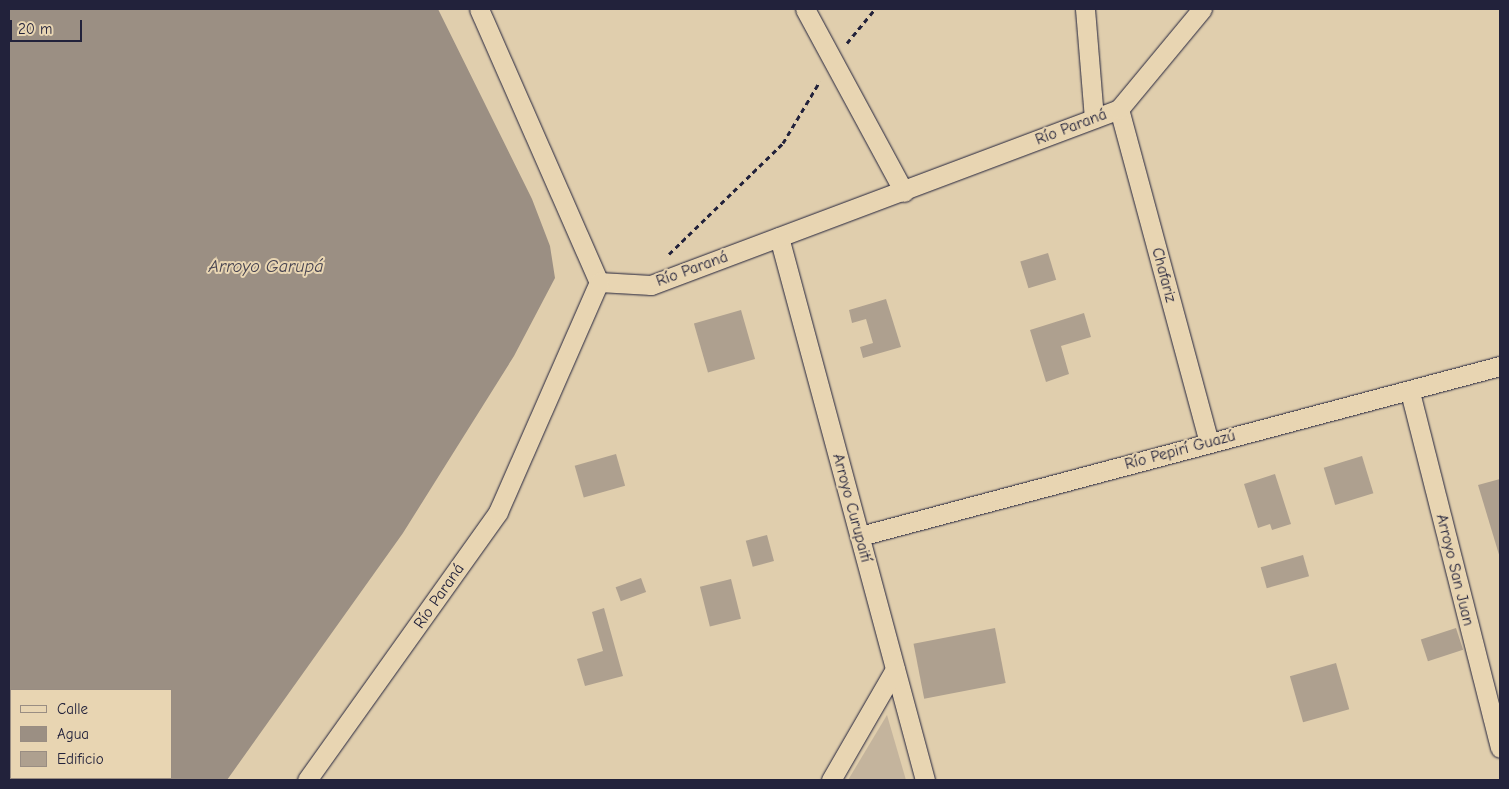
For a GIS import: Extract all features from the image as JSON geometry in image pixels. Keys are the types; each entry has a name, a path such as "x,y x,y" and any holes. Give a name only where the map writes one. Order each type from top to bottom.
{"street":[{"path":"479,9 599,282"},
{"path":"805,9 831,63 904,192"},
{"path":"1086,9 1094,118"},
{"name":"Río Paraná","path":"309,779 498,512 599,282 651,285 904,192 1119,109 1202,9"},
{"name":"Chafariz","path":"1119,109 1209,442"},
{"name":"Arroyo Curupaití","path":"779,237 925,780"},
{"name":"Río Pepirí Guazú","path":"860,536 1209,442 1410,392 1500,366"},
{"name":"Arroyo San Juan","path":"1410,392 1500,748"},
{"path":"831,780 895,669"}],"path":[{"path":"665,258 783,143 831,63 874,9"}],"shaded area":[{"path":"887,715 906,780 848,780"}],"water":[{"name":"Arroyo Garupá","path":"9,9 438,9 532,199 550,246 555,278 514,356 403,533 227,780 9,780"}],"building":[{"path":"1048,253 1056,280 1028,288 1020,261"},
{"path":"886,299 901,347 863,358 860,347 873,343 866,319 852,323 849,310"},
{"path":"741,310 755,359 708,373 694,324"},
{"path":"1084,313 1091,337 1061,346 1069,374 1046,382 1030,330"},
{"path":"616,454 625,486 584,498 575,466"},
{"path":"1362,456 1373,493 1335,505 1324,468"},
{"path":"1275,474 1291,524 1272,530 1270,524 1258,528 1244,484"},
{"path":"1500,479 1500,558 1478,485"},
{"path":"767,535 774,561 753,567 746,541"},
{"path":"1303,555 1309,576 1267,588 1261,567"},
{"path":"641,578 646,592 621,601 616,587"},
{"path":"731,579 741,619 710,627 700,587"},
{"path":"604,608 623,676 585,686 577,659 603,651 592,612"},
{"path":"995,628 1006,683 924,699 914,644"},
{"path":"1456,628 1463,650 1428,661 1421,639"},
{"path":"1336,663 1349,709 1303,722 1290,676"}]}
